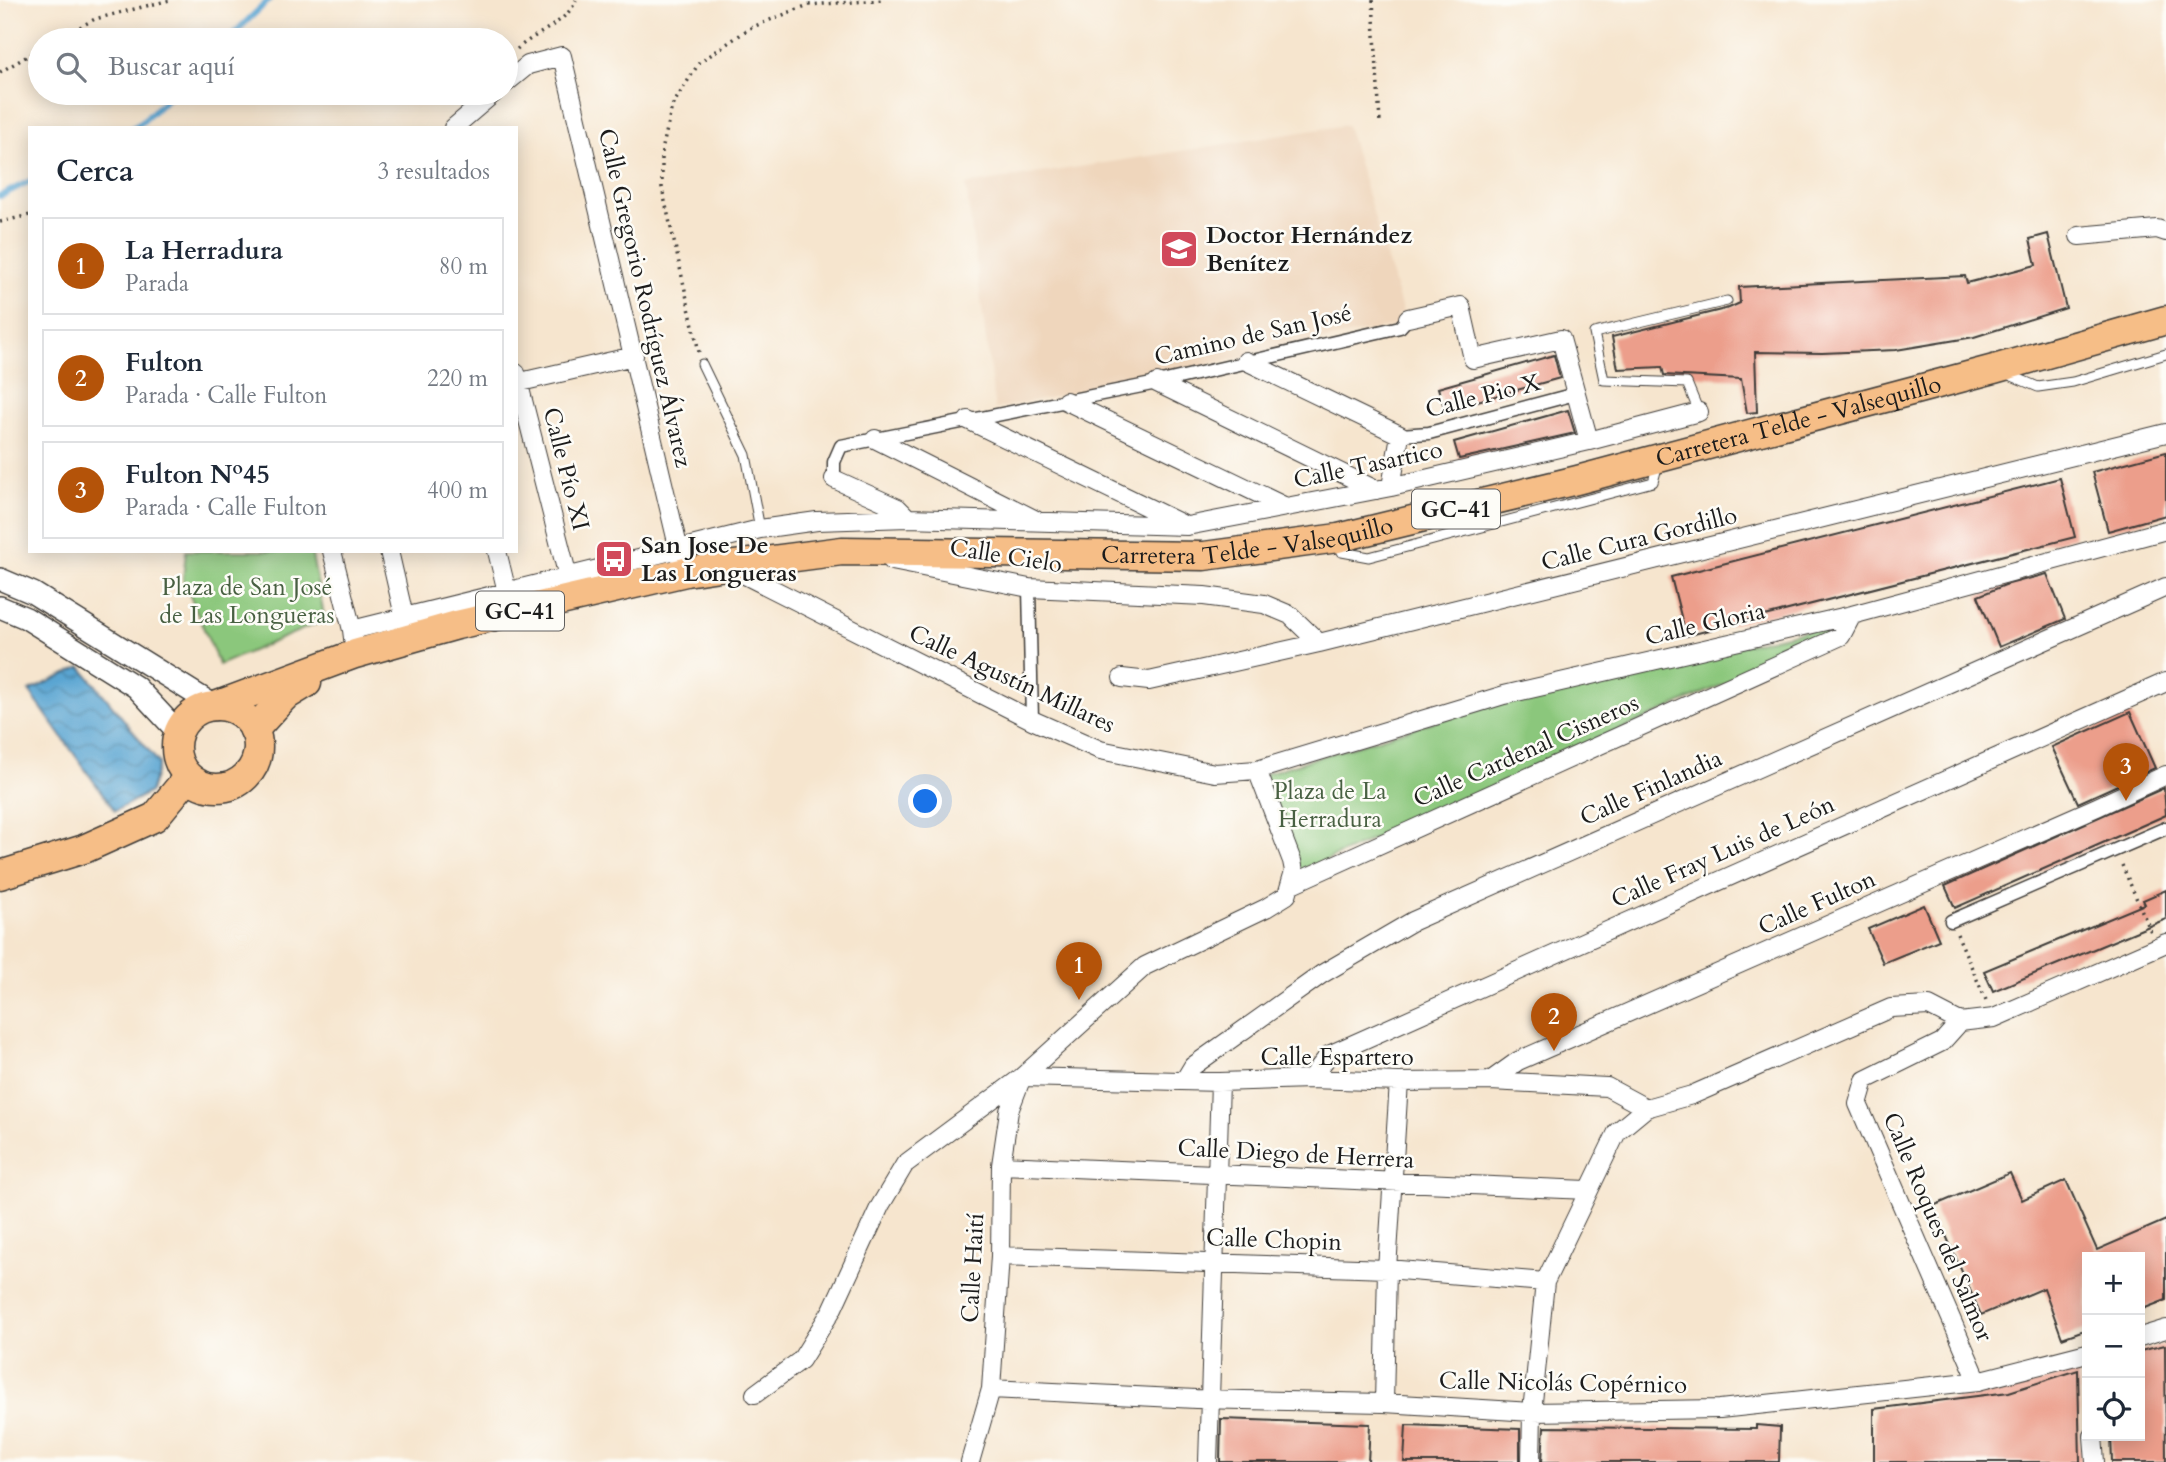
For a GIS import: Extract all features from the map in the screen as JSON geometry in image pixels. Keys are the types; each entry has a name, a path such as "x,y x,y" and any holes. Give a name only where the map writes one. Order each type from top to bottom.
{"main road":[{"name":"Carretera Telde - Valsequillo","path":"215,706 353,642 457,625 682,562 726,566 842,551 1203,556 1338,538 1660,458 2166,320"},
{"name":"Carretera Telde - Valsequillo","path":"254,730 284,697 353,642"},
{"path":"178,732 176,752 180,766 188,777 200,785 216,788 230,786 243,779 257,758 258,744 254,730 242,715 229,708 215,706"},
{"name":"GC-41","path":"178,732 186,720 197,711 215,706"},
{"path":"0,875 84,849 155,817 188,777"}],"street":[{"name":"Calle Gregorio Rodríguez Álvarez","path":"518,73 528,65 562,56 682,562"},
{"path":"468,121 483,105"},
{"path":"2078,236 2157,229 2166,232"},
{"name":"Camino de San José","path":"834,479 834,462 841,446 1157,383 1399,327 1408,318 1461,306 1473,359 1561,339 1588,441"},
{"path":"518,380 634,356"},
{"path":"1157,383 1383,489 1400,435 1246,362"},
{"name":"Calle Pío XI","path":"518,384 568,576"},
{"name":"Calle Pio X","path":"1400,435 1429,433 1575,394"},
{"path":"1066,401 1286,507"},
{"name":"Calle Tasartico","path":"353,642 404,615 568,576 682,562 760,529 817,521 908,518 1187,526 1383,489 1699,412"},
{"path":"968,420 1187,526"},
{"name":"Calle Cura Gordillo","path":"1122,678 1149,681 1319,643 2166,433"},
{"path":"875,439 1042,523"},
{"path":"834,479 898,508 908,518"},
{"name":"Calle Gloria","path":"1257,770 1504,695 1852,615 2166,530"},
{"name":"Calle Cielo","path":"842,551 1028,589 1204,596 1264,604 1290,615 1319,643"},
{"path":"332,553 353,642"},
{"path":"389,553 404,615"},
{"path":"497,553 507,592"},
{"name":"Calle Agustín Millares","path":"726,566 1032,720 1100,750 1215,772 1257,770"},
{"path":"0,579 33,593 215,706"},
{"name":"Calle Finlandia","path":"1184,1081 1193,1066 1300,990 1413,921 2166,587"},
{"path":"1028,589 1032,720"},
{"path":"0,607 26,618 136,687 178,732"},
{"name":"Calle Cardenal Cisneros","path":"755,1394 801,1360 832,1310 880,1206 905,1164 1022,1077 1145,966 1265,908 1287,895 1292,884 1842,636 1852,615"},
{"name":"Calle Fray Luis de León","path":"1310,1079 1329,1055 2166,682"},
{"path":"1257,770 1292,861 1292,884"},
{"name":"Calle Fulton","path":"1490,1081 1518,1061 2166,775"},
{"path":"1951,921 2166,828"},
{"path":"1531,1462 1532,1412 1545,1282 1617,1132 1646,1108 1692,1095 1891,1008 1930,1006 1960,1022 1994,1018 2162,945"},
{"name":"Calle Roques del Salmor","path":"1960,1022 1942,1042 1865,1080 1858,1104 1978,1381"},
{"name":"Calle Espartero","path":"1022,1077 1220,1082 1310,1079 1490,1081 1607,1087 1646,1108"},
{"name":"Calle Haití","path":"970,1462 990,1390 1000,1256 1001,1165 1009,1111 1022,1077"},
{"path":"1208,1462 1220,1082"},
{"path":"1384,1403 1387,1269 1399,1082"},
{"name":"Calle Diego de Herrera","path":"1001,1165 1588,1190"},
{"name":"Calle Chopin","path":"1000,1256 1387,1269 1545,1282"},
{"path":"2145,1336 2166,1329"},
{"name":"Calle Nicolás Copérnico","path":"990,1390 1384,1403 1532,1412 1720,1409 1978,1381 2082,1354"},
{"path":"2094,1441 2095,1462"}],"lane":[{"path":"1699,412 1687,383 1604,380 1594,333 1727,301"},
{"path":"1994,369 2038,387 2073,382 2166,354"},
{"path":"702,364 746,455 760,529"}],"path":[{"path":"78,28 95,19 170,0"},
{"path":"518,48 570,13 576,0"},
{"path":"702,364 662,188 662,151 673,106 699,63 750,28 808,5 883,0"},
{"path":"1373,0 1380,123"},
{"path":"0,72 28,56"},
{"path":"0,222 28,215"},
{"path":"2116,850 2162,945"},
{"path":"1951,921 1994,1018"}],"shaded area":[{"name":"Doctor Hernández Benítez","path":"1347,125 1403,313 1397,315 1401,324 995,409 966,185"}],"green space":[{"name":"Plaza de San José de Las Longueras","path":"186,553 311,553 325,620 219,665 183,579"},
{"name":"Plaza de La Herradura","path":"1839,623 1837,634 1300,872 1264,774 1504,700"}],"water":[{"path":"81,667 159,763 150,792 115,811 29,691"}],"building":[{"path":"2048,234 2066,308 1974,337 1896,350 1755,352 1757,412 1747,413 1741,379 1664,375 1662,367 1618,369 1612,337 1729,308 1740,303 1739,287 1965,276 1967,283 2036,265 2030,239"},
{"path":"1554,355 1560,378 1445,410 1438,388"},
{"path":"1568,410 1575,433 1459,459 1454,442"},
{"path":"2166,452 2166,515 2108,531 2092,472"},
{"path":"2060,478 2075,537 1686,636 1671,577"},
{"path":"2047,574 2065,619 1999,647 1978,596 2005,585"},
{"path":"2130,712 2155,768 2078,803 2052,747"},
{"path":"2164,788 2166,815 1955,908 1945,886"},
{"path":"2166,890 2166,919 1993,991 1984,971 2145,904 2143,900"},
{"path":"1924,905 1939,940 1883,963 1868,929"},
{"path":"2010,1173 2022,1200 2066,1180 2097,1250 2166,1220 2166,1300 2145,1308 2145,1252 2082,1252 2082,1331 2062,1338 2044,1288 1981,1315 1933,1206"},
{"path":"2165,1345 2166,1462 2112,1462 2111,1441 2145,1441 2145,1350"},
{"path":"2078,1370 2080,1462 1874,1462 1874,1409 2009,1392"},
{"path":"1221,1419 1370,1424 1368,1462 1220,1462"},
{"path":"1406,1425 1520,1429 1520,1462 1404,1462"},
{"path":"1756,1425 1780,1427 1779,1462 1542,1462 1544,1427 1756,1429"}],"waterway":[{"path":"240,28 269,0"},
{"path":"136,126 160,105"},
{"path":"0,196 28,182"}],"place":[{"name":"Doctor Hernández Benítez","path":"1179,249"},
{"name":"San Jose De Las Longueras","path":"614,559"},
{"name":"Fulton Nº45","path":"2126,801"},
{"name":"La Herradura","path":"1079,1000"},
{"name":"Fulton","path":"1554,1051"}]}
